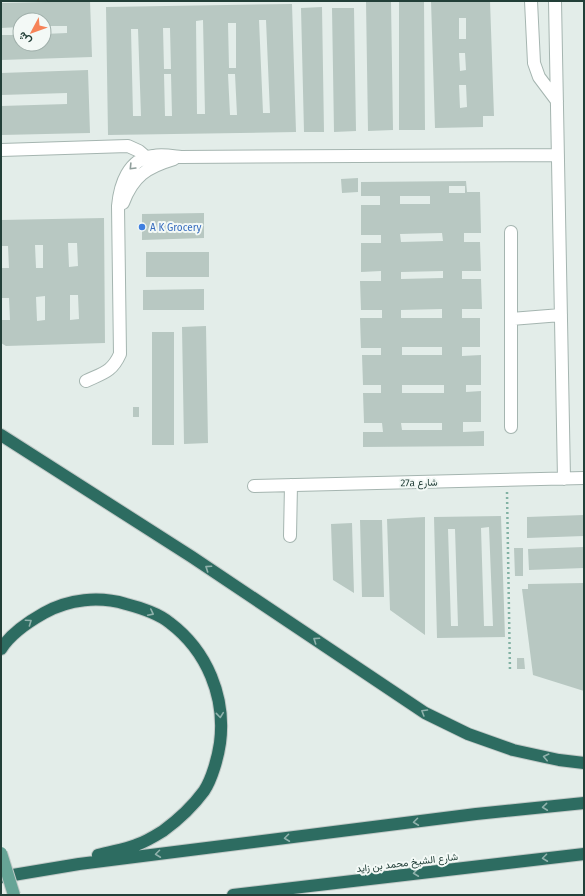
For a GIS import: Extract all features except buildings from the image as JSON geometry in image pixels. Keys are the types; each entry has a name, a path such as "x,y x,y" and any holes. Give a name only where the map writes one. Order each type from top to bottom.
{"highway":[{"path":"1,435 192,558 425,713 468,734 513,750 560,760 584,763"},
{"path":"1,649 5,643 27,622 54,608 84,600 114,600 143,608 170,622 190,641 207,665 216,689 222,728 217,760 205,790 185,812 162,831 136,845 101,854 79,864"},
{"path":"1,877 79,864 476,814 584,803"},
{"name":"شارع الشيخ محمد بن زايد","path":"233,895 584,854"}],"main road":[{"path":"1,854 14,895"}],"street":[{"path":"531,1 534,63 539,77 557,101"},
{"path":"555,1 564,479"},
{"path":"1,150 128,146 139,151 146,157"},
{"path":"86,381 109,371 114,366 120,354 119,194 125,177 134,165 146,157 558,155"},
{"path":"118,218 127,192 142,173 153,167 181,157"},
{"path":"511,232 511,427"},
{"path":"511,319 561,315"},
{"name":"27a شارع","path":"254,486 584,478"},
{"path":"290,536 291,485"}],"path":[{"path":"507,480 510,672"}],"place":[{"name":"A K Grocery","path":"142,227"}]}
